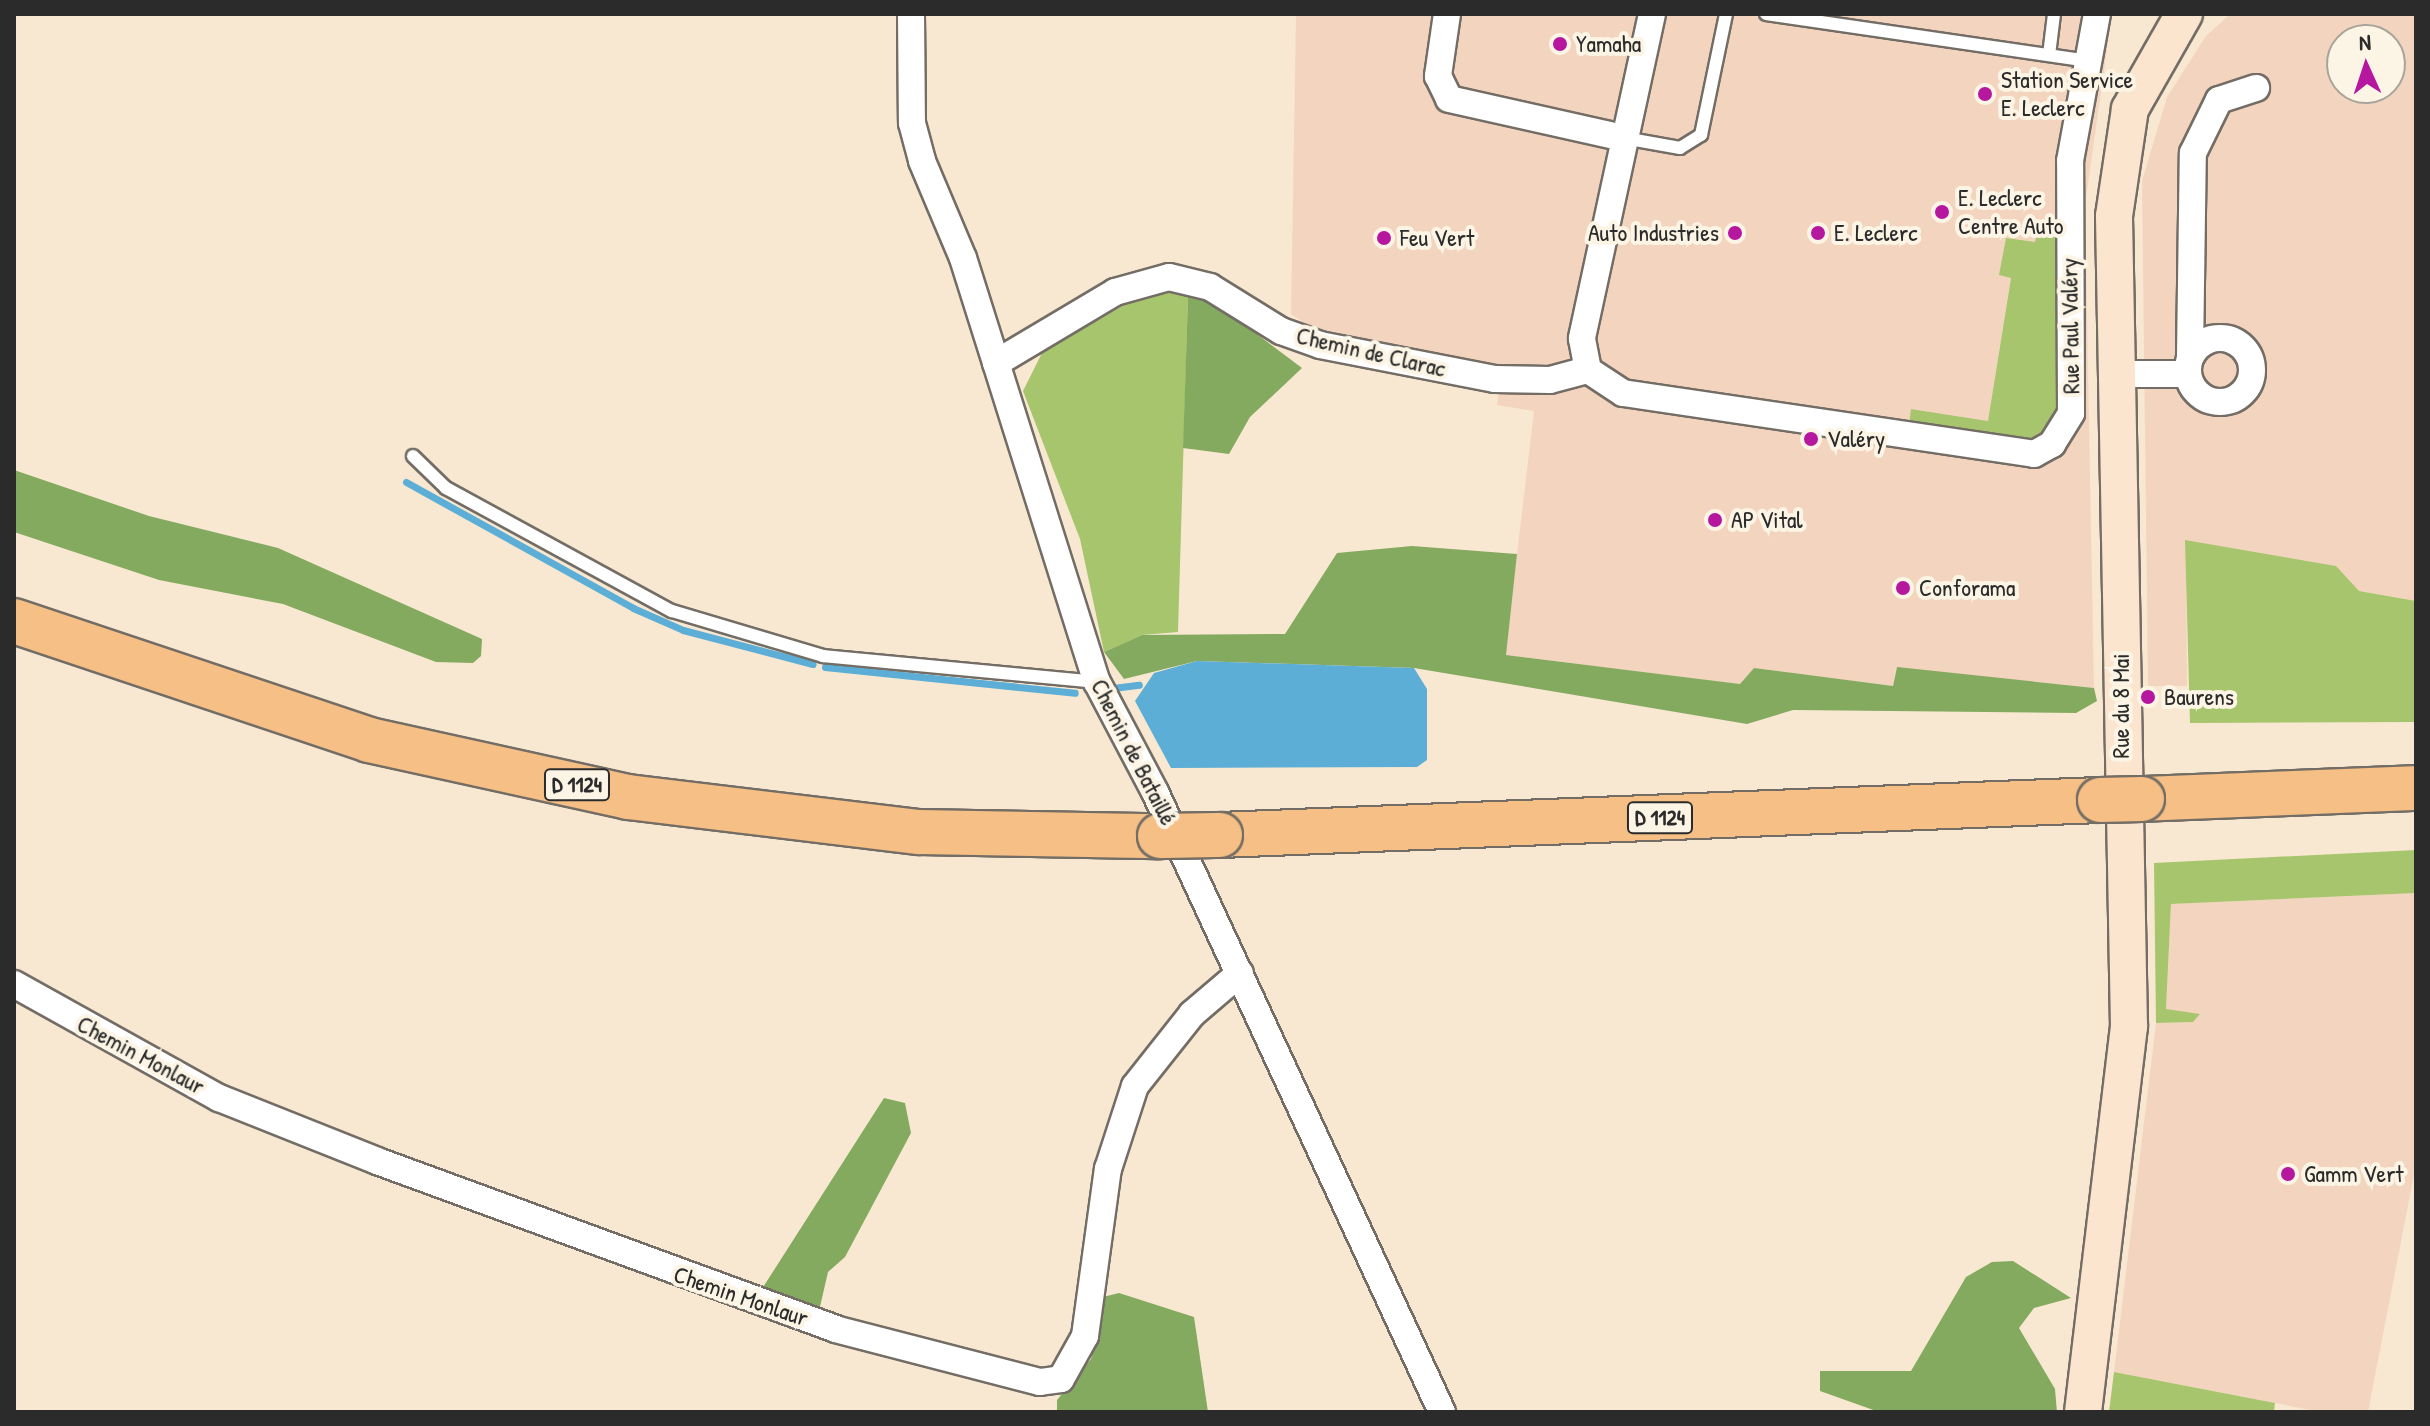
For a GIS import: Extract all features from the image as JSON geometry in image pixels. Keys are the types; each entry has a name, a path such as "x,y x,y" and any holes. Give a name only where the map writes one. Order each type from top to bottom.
{"highway":[{"name":"D 1124","path":"14,621 369,740 628,797 919,832 1220,835 2416,788"}],"street":[{"name":"Chemin de Bataillé","path":"911,14 912,123 996,363 1097,682 1240,973 1442,1412"},
{"path":"1447,14 1438,76 1449,99 1624,138"},
{"path":"1588,370 1582,339 1652,14"},
{"name":"Rue Paul Valéry","path":"1588,370 1603,386 1670,401 2006,453 2034,454 2052,444 2071,413 2070,161 2097,14"},
{"name":"Rue du 8 Mai","path":"2083,1412 2129,1027 2118,374 2119,152 2154,58 2184,14"},
{"path":"2118,374 2189,365 2193,153 2219,100 2256,88"},
{"name":"Chemin de Clarac","path":"996,363 1115,292 1169,277 1210,287 1281,331 1320,345 1495,379 1550,380 1588,370"},
{"name":"Chemin Monlaur","path":"14,984 219,1098 364,1156 835,1329 1040,1382 1061,1379 1085,1336 1108,1169 1135,1086 1192,1014 1240,973"}],"lane":[{"path":"1624,138 1680,148 1701,135 1726,14"},
{"path":"1766,14 1841,19 2089,61"},
{"path":"2049,55 2054,14"},
{"path":"413,456 446,488 672,611 823,656 1097,682"}],"shaded area":[{"path":"1296,14 2112,14 2085,205 2094,688 1896,668 1893,686 1754,668 1740,684 1505,655 1534,411 1497,405 1502,369 1309,326 1291,314","holes":["2056,227 2059,406 2014,442 1909,425 1912,409 1988,421 2011,277 2000,275 2006,238 2036,242 2037,228"]},
{"path":"2230,14 2416,14 2416,601 2359,591 2340,574 2186,540 2187,686 2148,686 2142,181 2167,97 2206,36"},
{"path":"2416,893 2416,1164 2368,1412 2321,1412 2114,1372 2156,1023 2193,1022 2200,1014 2166,1010 2171,904"}],"green space":[{"path":"2039,224 2056,227 2059,406 2051,427 2028,440 1909,425 1911,409 1988,421 2011,278 1999,275 2006,238 2035,242"},
{"path":"1175,291 1188,297 1178,632 1142,635 1104,652 1080,539 1023,391 1042,353 1124,305"},
{"path":"1188,297 1217,304 1302,368 1250,417 1229,454 1183,448"},
{"path":"14,470 149,516 278,548 482,639 481,656 473,663 436,662 283,604 159,580 14,532"},
{"path":"2185,540 2336,566 2359,591 2416,601 2416,722 2190,723"},
{"path":"1412,546 1517,554 1506,655 1740,684 1754,668 1893,686 1897,667 2094,688 2097,701 2076,713 1793,710 1747,724 1414,668 1197,661 1124,679 1104,652 1142,635 1285,634 1337,553"},
{"path":"2416,850 2416,893 2171,904 2166,1009 2200,1014 2193,1022 2156,1023 2154,863"},
{"path":"884,1098 905,1103 911,1133 845,1257 828,1272 819,1311 760,1292"},
{"path":"2013,1261 2071,1298 2034,1308 2019,1328 2055,1389 2057,1412 1879,1412 1820,1391 1820,1371 1911,1371 1966,1277 1992,1262"},
{"path":"1119,1293 1194,1317 1208,1412 1057,1412 1057,1400 1091,1359 1103,1297"},
{"path":"2114,1372 2275,1403 2274,1412 2109,1412"}],"water":[{"path":"1197,661 1414,668 1427,689 1427,760 1417,767 1171,768 1135,701 1154,673"}],"waterway":[{"path":"406,482 633,608 683,630 813,664"},
{"path":"825,667 1075,693"},
{"path":"1113,688 1139,685"}],"place":[{"name":"Yamaha","path":"1560,44"},
{"name":"Station Service E. Leclerc","path":"1985,94"},
{"name":"E. Leclerc Centre Auto","path":"1942,212"},
{"name":"Auto Industries","path":"1735,233"},
{"name":"E. Leclerc","path":"1818,233"},
{"name":"Feu Vert","path":"1384,238"},
{"name":"Valéry","path":"1811,439"},
{"name":"AP Vital","path":"1715,520"},
{"name":"Conforama","path":"1903,588"},
{"name":"Baurens","path":"2148,697"},
{"name":"Gamm Vert","path":"2288,1174"}]}
